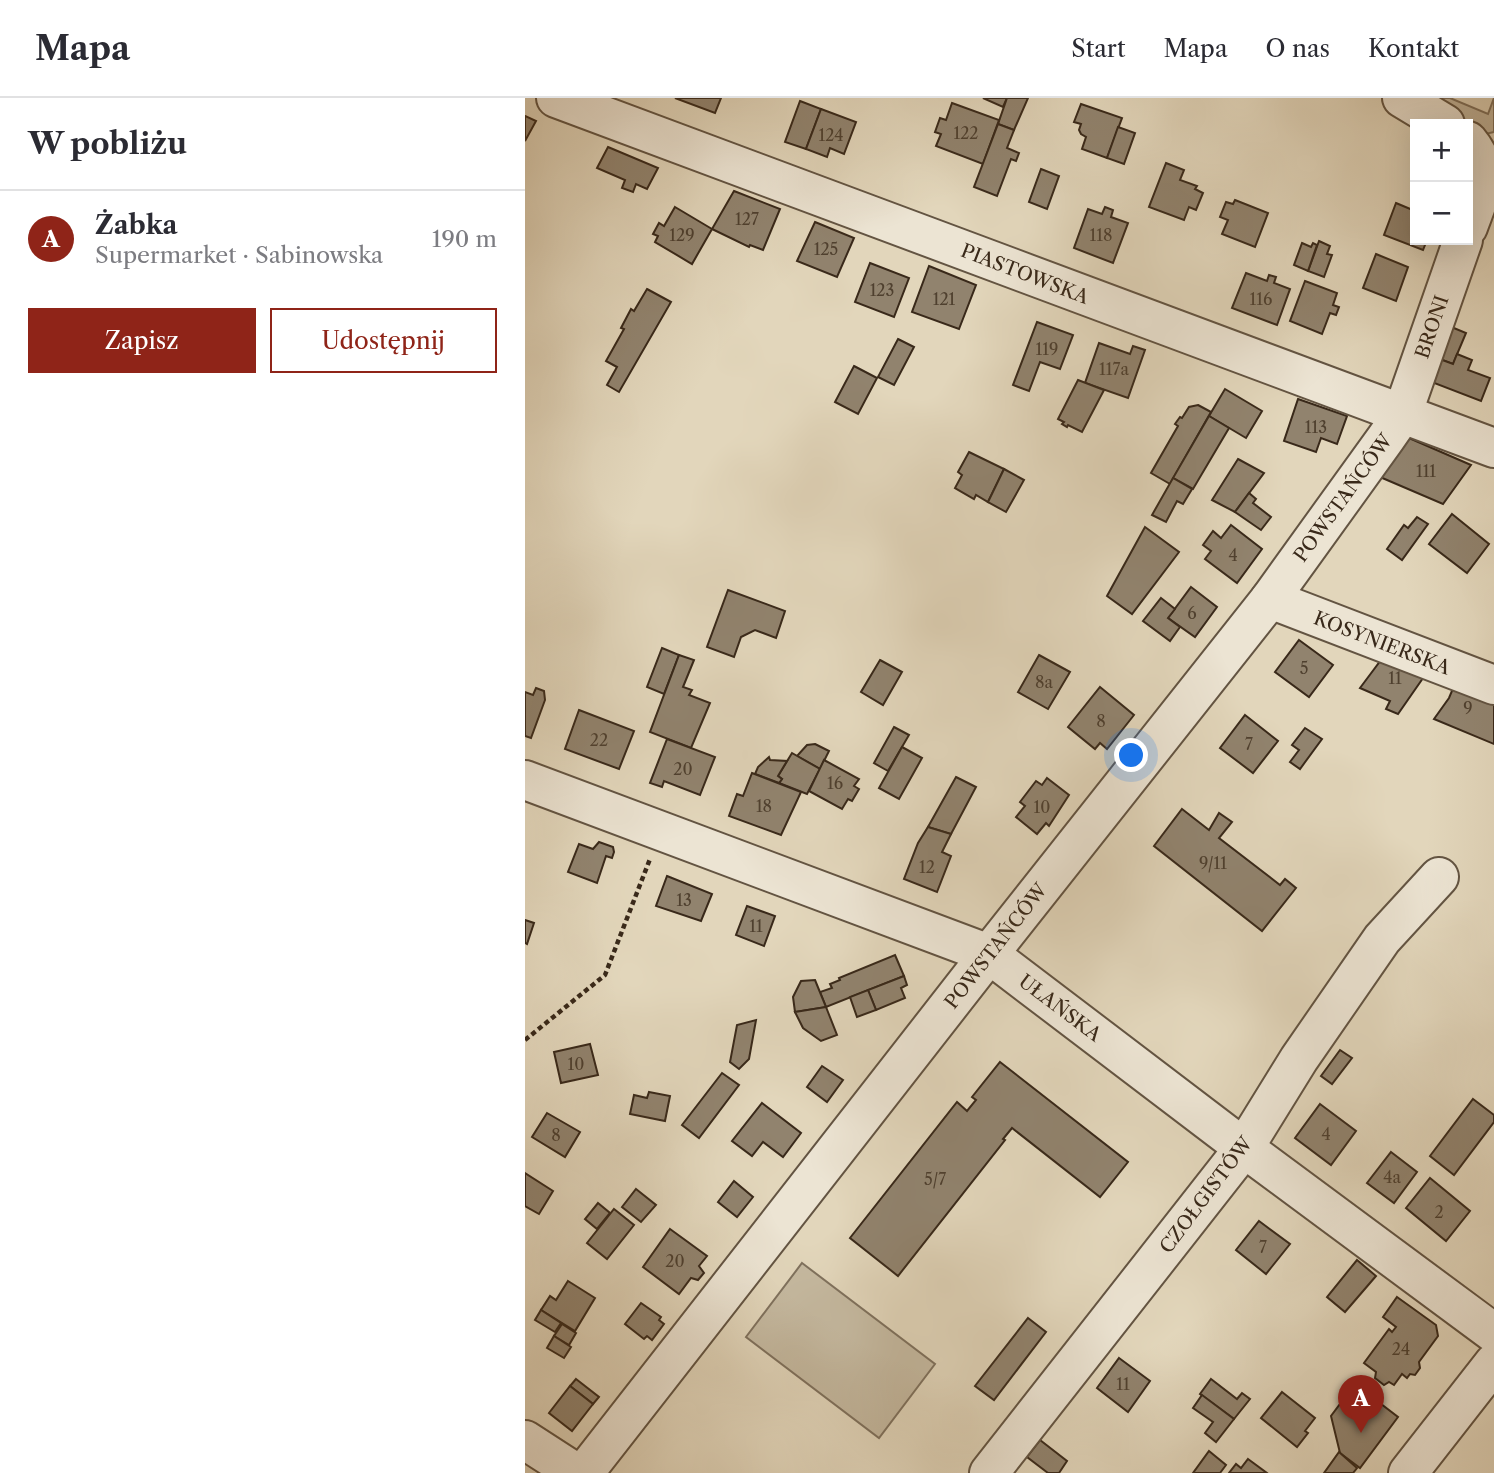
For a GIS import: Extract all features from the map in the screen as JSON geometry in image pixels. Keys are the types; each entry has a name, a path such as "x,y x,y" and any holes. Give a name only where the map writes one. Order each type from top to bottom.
{"street":[{"name":"PIASTOWSKA","path":"556,98 1494,448"},
{"path":"1402,98 1437,119"},
{"path":"1473,146 1479,153 1484,168 1484,181 1473,213"},
{"name":"BRONI","path":"1402,415 1461,245"},
{"name":"POWSTAŃCÓW","path":"584,1473 1270,599 1402,415"},
{"name":"KOSYNIERSKA","path":"1270,599 1494,685"},
{"name":"UŁAŃSKA","path":"525,780 989,954 1494,1333"},
{"name":"CZOŁGISTÓW","path":"989,1473 1244,1148 1299,1059 1382,939 1439,877"},
{"path":"1408,1473 1494,1363"},
{"path":"525,1440 576,1473"}],"path":[{"path":"525,1040 605,975 661,831"}],"shaded area":[{"path":"1417,98 1450,98 1488,114 1494,98 1494,132 1481,135 1473,130 1473,119 1453,119"},
{"path":"802,1263 935,1364 879,1438 746,1337"}],"building":[{"path":"675,98 721,98 715,113"},
{"path":"983,98 1007,98 1003,107"},
{"path":"1007,98 1028,98 1014,130 998,124"},
{"path":"800,101 821,109 806,149 785,142"},
{"path":"952,103 999,120 983,164 936,146 941,134 935,132 940,118 946,120"},
{"path":"1081,104 1122,118 1107,158 1082,149 1086,137 1079,130 1081,124 1074,122"},
{"path":"821,109 856,122 844,154 830,148 827,157 806,149"},
{"path":"525,116 536,121 525,141"},
{"path":"998,124 1014,130 1007,148 1019,153 1016,161 1011,159 997,196 974,187"},
{"path":"1118,127 1135,133 1124,164 1107,158"},
{"path":"608,147 658,168 647,189 636,184 633,192 622,188 625,180 597,168"},
{"path":"1166,163 1184,170 1180,180 1197,186 1195,189 1203,193 1196,210 1189,207 1184,220 1149,207"},
{"path":"1041,169 1059,176 1047,209 1029,202"},
{"path":"734,191 780,209 763,250 750,245 749,247 712,229"},
{"path":"1235,200 1268,213 1255,247 1222,234 1228,220 1220,217 1226,202 1233,204"},
{"path":"1396,203 1410,209 1410,245 1384,235"},
{"path":"675,207 712,229 692,264 655,242 658,236 653,234 659,223 664,226"},
{"path":"1105,207 1113,210 1111,217 1128,223 1113,263 1074,248 1088,209 1102,214"},
{"path":"815,222 854,238 837,277 797,261"},
{"path":"1319,241 1330,246 1327,254 1332,255 1324,277 1308,271"},
{"path":"1302,243 1311,247 1313,243 1317,245 1308,271 1294,265"},
{"path":"1410,245 1425,245 1423,250"},
{"path":"1376,254 1408,267 1396,301 1363,288"},
{"path":"870,263 909,278 894,317 855,302"},
{"path":"929,266 976,285 959,329 912,312"},
{"path":"1246,273 1267,281 1269,275 1276,277 1274,283 1290,289 1277,325 1232,308"},
{"path":"1305,281 1337,293 1333,305 1339,307 1336,315 1330,313 1322,334 1290,321"},
{"path":"647,289 671,302 619,392 607,385 617,367 606,361 624,329 621,328 631,309 634,311"},
{"path":"1037,322 1073,335 1060,369 1040,362 1029,391 1013,385"},
{"path":"1449,326 1466,333 1453,364 1437,358"},
{"path":"898,339 914,347 894,385 878,377"},
{"path":"1099,343 1130,354 1133,346 1145,350 1128,398 1085,383"},
{"path":"1457,354 1472,360 1468,370 1490,378 1481,401 1429,381 1437,358 1453,364"},
{"path":"854,366 877,378 858,414 835,402"},
{"path":"1078,380 1104,390 1082,432 1068,425 1067,427 1058,419"},
{"path":"1225,389 1262,411 1246,438 1209,416"},
{"path":"1298,399 1347,416 1337,444 1321,438 1316,452 1284,441"},
{"path":"1198,405 1211,412 1170,484 1151,473 1178,426 1175,424 1189,407"},
{"path":"1209,416 1229,428 1193,489 1173,478"},
{"path":"1409,438 1471,465 1443,504 1380,477"},
{"path":"969,452 1004,469 988,502 976,495 974,499 955,488 962,475 958,472"},
{"path":"1238,459 1264,473 1235,512 1212,500"},
{"path":"1004,469 1024,480 1006,512 988,502"},
{"path":"1173,478 1192,489 1183,504 1177,501 1166,522 1152,515"},
{"path":"1249,493 1256,499 1253,503 1271,517 1261,530 1235,512"},
{"path":"1452,514 1489,544 1467,573 1429,544"},
{"path":"1417,517 1428,524 1402,560 1387,549 1404,525 1408,528"},
{"path":"1231,525 1262,549 1237,583 1205,559 1211,551 1203,545 1213,531 1221,538"},
{"path":"1145,527 1179,552 1132,614 1107,596"},
{"path":"1191,587 1217,607 1195,637 1168,618"},
{"path":"728,590 785,611 776,638 755,630 741,637 734,657 707,647"},
{"path":"1161,598 1175,609 1168,618 1180,627 1170,641 1143,621"},
{"path":"1299,640 1333,665 1309,697 1275,672"},
{"path":"662,648 679,655 664,694 647,687"},
{"path":"1387,652 1430,668 1398,714 1386,709 1390,701 1360,688"},
{"path":"679,655 694,660 683,687 692,690 689,695 710,703 691,748 650,732"},
{"path":"1039,655 1070,672 1048,709 1018,692"},
{"path":"880,660 902,672 883,705 861,692"},
{"path":"1457,679 1494,694 1494,744 1434,719 1449,698"},
{"path":"1100,687 1134,715 1107,749 1100,743 1095,749 1068,727"},
{"path":"536,688 544,691 545,700 531,738 525,736 525,692 533,695"},
{"path":"579,710 634,731 619,769 565,749"},
{"path":"1245,715 1278,741 1253,773 1220,748"},
{"path":"894,727 909,735 888,771 874,763"},
{"path":"1305,728 1322,739 1300,769 1290,762 1299,750 1292,745"},
{"path":"667,739 715,757 700,795 664,781 662,787 650,783"},
{"path":"815,744 829,751 820,769 797,756 807,745"},
{"path":"902,747 922,758 899,799 879,788"},
{"path":"792,753 820,769 807,794 779,783 782,779 778,776"},
{"path":"769,757 770,760 787,761 778,776 782,779 779,783 755,774 758,767"},
{"path":"824,760 859,779 854,786 859,789 852,801 848,799 842,809 809,791"},
{"path":"752,773 801,792 781,835 729,816 737,794 743,796"},
{"path":"956,777 976,787 951,834 928,827"},
{"path":"1047,778 1069,795 1049,826 1046,823 1037,834 1016,817 1025,806 1020,802 1036,781 1042,785"},
{"path":"1182,809 1209,830 1219,813 1232,822 1219,838 1280,885 1285,879 1296,888 1262,931 1154,846"},
{"path":"928,827 951,834 942,852 951,856 937,892 904,879 918,843"},
{"path":"599,842 613,847 614,852 612,858 606,856 597,883 568,872 579,844 593,849"},
{"path":"667,876 712,894 701,921 656,906"},
{"path":"747,906 775,916 764,946 736,935"},
{"path":"525,920 534,923 527,944 525,943"},
{"path":"895,955 904,976 826,1007 820,992 832,988 830,984"},
{"path":"904,976 907,985 901,988 905,998 876,1010 868,990"},
{"path":"815,980 826,1007 795,1012 793,997 801,981"},
{"path":"868,990 876,1010 857,1017 850,997"},
{"path":"826,1007 837,1035 821,1041 803,1028 795,1012"},
{"path":"756,1020 749,1059 739,1069 730,1062 737,1025"},
{"path":"590,1044 598,1075 561,1083 554,1052"},
{"path":"1340,1050 1352,1058 1332,1084 1321,1076"},
{"path":"1000,1062 1128,1162 1100,1197 1012,1128 898,1276 850,1238 957,1102 967,1111 976,1100 972,1097"},
{"path":"822,1066 843,1080 827,1102 807,1087"},
{"path":"722,1073 739,1085 699,1138 682,1125"},
{"path":"649,1092 670,1096 665,1121 630,1114 634,1095 647,1098"},
{"path":"1473,1099 1494,1115 1494,1122 1454,1175 1430,1156"},
{"path":"762,1103 801,1133 783,1157 763,1142 752,1156 732,1141"},
{"path":"1320,1104 1356,1131 1331,1165 1295,1138"},
{"path":"547,1113 580,1132 565,1157 532,1137"},
{"path":"1391,1152 1417,1172 1394,1203 1367,1183"},
{"path":"525,1173 553,1191 539,1214 525,1206"},
{"path":"1430,1178 1470,1211 1446,1241 1406,1208"},
{"path":"734,1181 753,1197 737,1217 718,1202"},
{"path":"636,1189 656,1205 641,1222 622,1207"},
{"path":"598,1203 610,1213 597,1229 585,1219"},
{"path":"614,1209 634,1225 607,1259 587,1243"},
{"path":"1259,1221 1290,1244 1266,1274 1236,1250"},
{"path":"670,1229 707,1256 699,1266 704,1273 698,1280 691,1278 679,1294 643,1267"},
{"path":"1357,1260 1376,1276 1345,1312 1327,1297"},
{"path":"568,1281 595,1298 575,1331 541,1310 550,1296 556,1300"},
{"path":"1397,1297 1436,1325 1438,1336 1419,1362 1420,1368 1415,1375 1410,1374 1407,1378 1402,1374 1394,1385 1389,1382 1384,1385 1375,1378 1376,1372 1364,1363 1389,1329 1392,1332 1396,1327 1383,1317"},
{"path":"641,1303 661,1317 659,1320 664,1324 652,1340 647,1336 644,1339 625,1324"},
{"path":"541,1310 561,1323 555,1332 535,1320"},
{"path":"1028,1318 1046,1332 994,1400 975,1386"},
{"path":"562,1324 576,1333 569,1345 554,1336"},
{"path":"554,1336 571,1347 564,1358 547,1348"},
{"path":"1119,1358 1150,1381 1128,1412 1097,1388"},
{"path":"576,1379 599,1397 593,1404 570,1386"},
{"path":"1211,1379 1237,1399 1242,1393 1250,1399 1234,1419 1200,1394"},
{"path":"1355,1384 1398,1417 1360,1468 1340,1453 1331,1416"},
{"path":"570,1386 593,1404 572,1431 549,1413"},
{"path":"1282,1392 1315,1418 1297,1447 1261,1418"},
{"path":"1202,1395 1234,1419 1216,1442 1205,1433 1213,1422 1193,1408"},
{"path":"1040,1440 1067,1461 1059,1473 1048,1473 1027,1457"},
{"path":"1209,1451 1226,1465 1220,1473 1193,1473"},
{"path":"1339,1452 1357,1468 1353,1473 1324,1473"},
{"path":"1248,1459 1267,1473 1229,1473 1236,1464 1241,1468"}],"place":[{"name":"Żabka","path":"1361,1433"}]}
